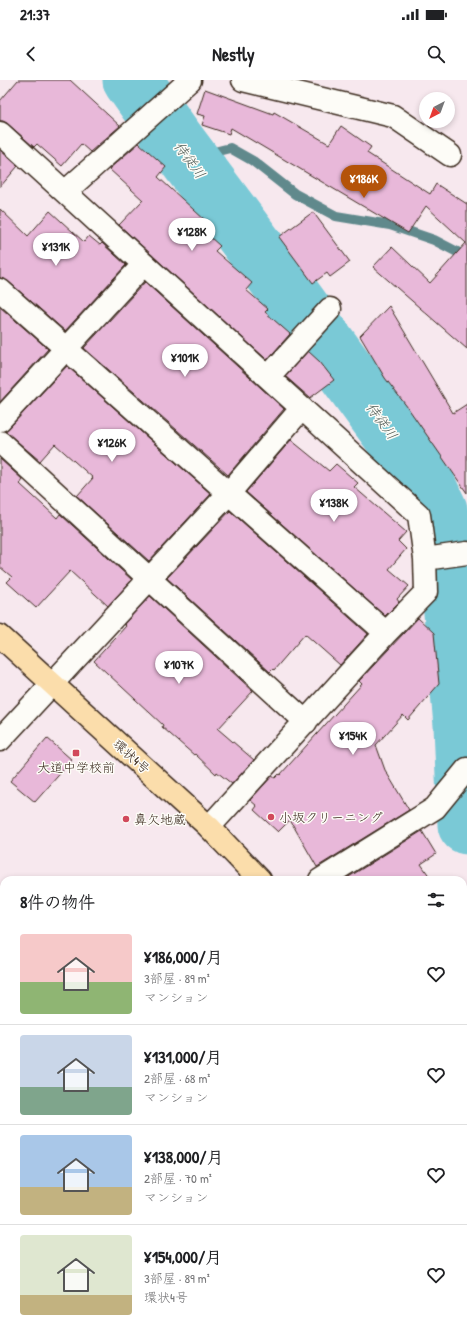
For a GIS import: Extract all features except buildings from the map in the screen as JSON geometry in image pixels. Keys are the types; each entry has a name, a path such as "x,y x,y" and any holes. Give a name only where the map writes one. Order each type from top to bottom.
{"main road":[{"name":"環状4号","path":"0,636 209,827 256,876"}],"street":[{"path":"65,192 190,80"},
{"path":"243,80 393,116 450,155"},
{"path":"0,133 419,515 425,559 426,592 386,633 209,827"},
{"path":"0,420 144,264"},
{"path":"0,290 386,633"},
{"path":"268,377 330,309"},
{"path":"0,740 229,493 302,408"},
{"path":"0,442 306,722"},
{"path":"425,559 467,553"},
{"path":"326,876 435,808 467,769"}],"waterway":[{"name":"侍従川","path":"132,80 173,138 421,474 438,510 450,579 463,725 467,825"},
{"path":"195,167 210,153 230,148 253,161 295,194 336,216 390,225 434,240 467,257"}],"place":[{"name":"大道中学校前","path":"76,753"},
{"name":"小坂クリーニング","path":"271,817"},
{"name":"鼻欠地蔵","path":"126,819"}]}
